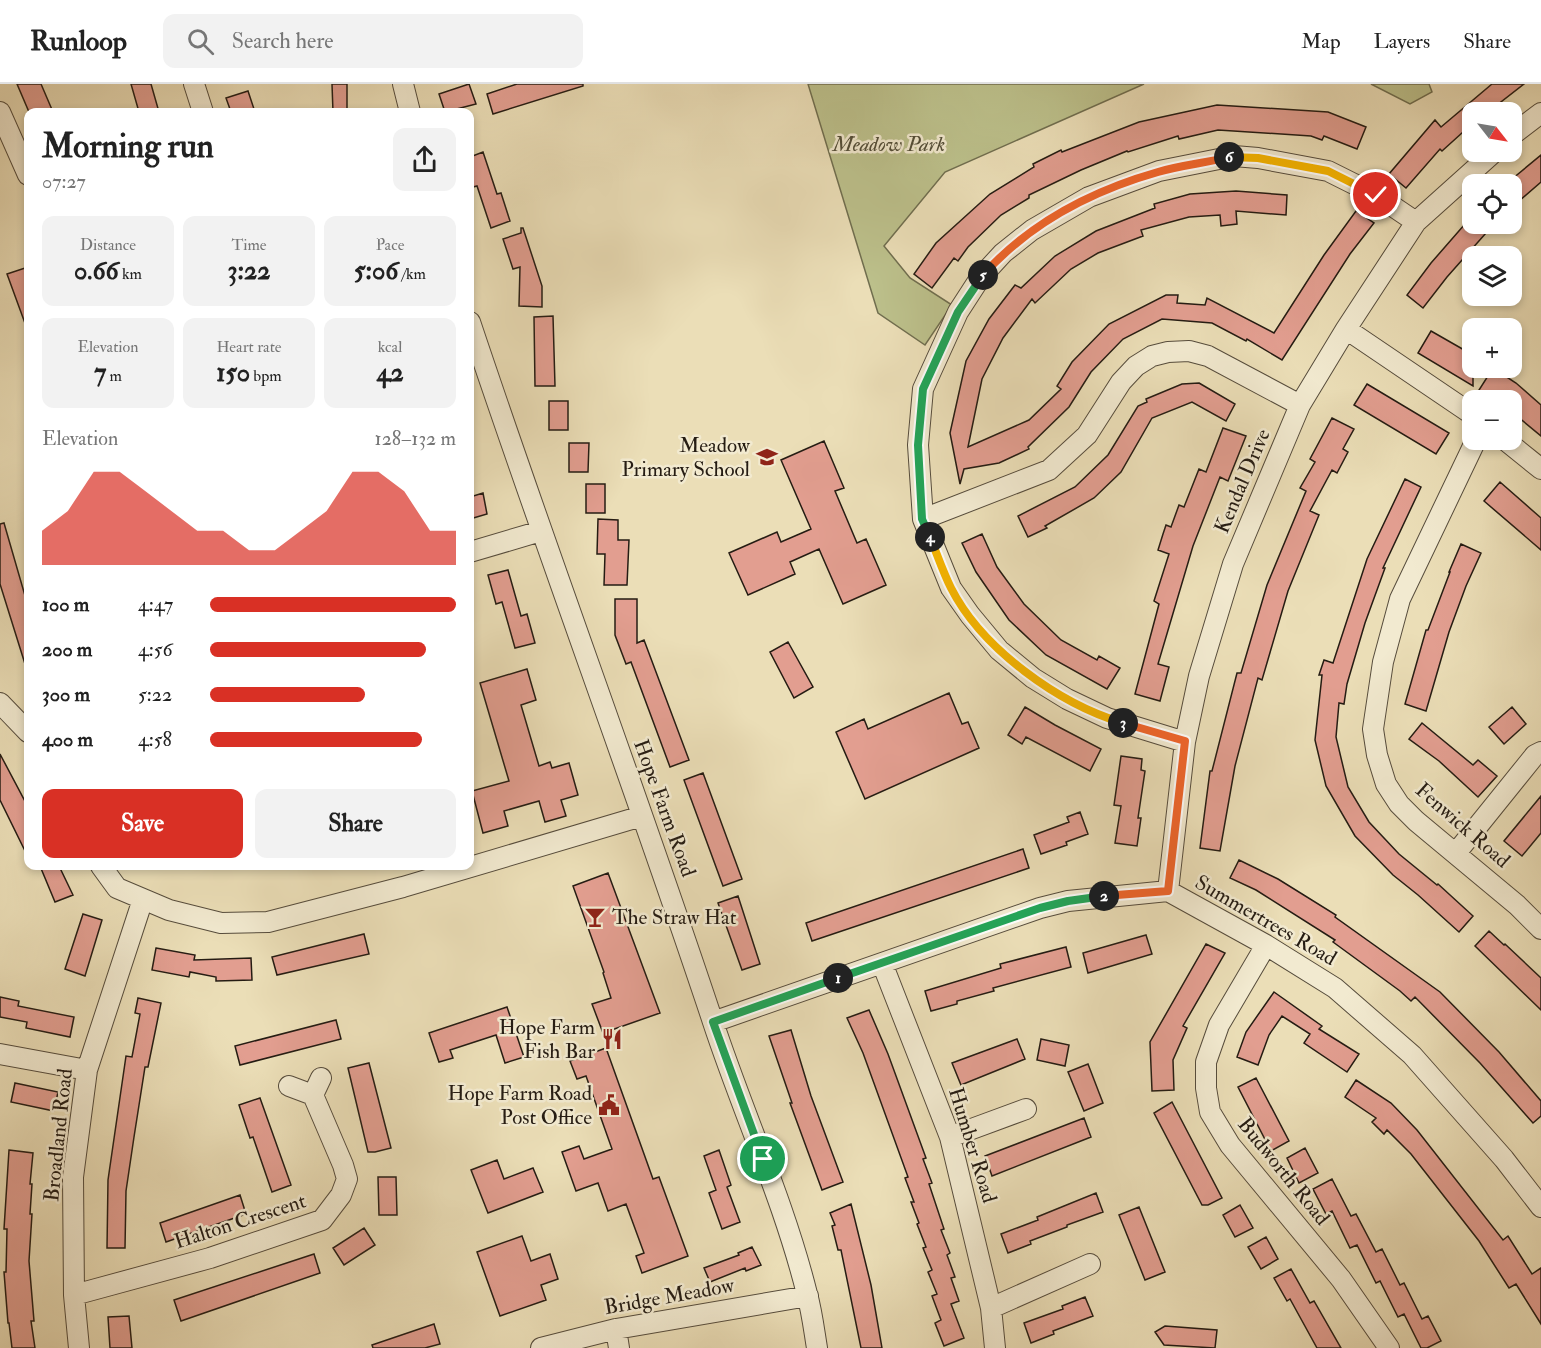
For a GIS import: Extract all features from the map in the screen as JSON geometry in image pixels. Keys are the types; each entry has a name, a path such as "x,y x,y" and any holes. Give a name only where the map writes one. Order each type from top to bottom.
{"street":[{"path":"194,84 202,108"},
{"path":"403,84 409,108"},
{"path":"0,112 24,166"},
{"path":"1522,127 1541,113"},
{"path":"1185,741 1107,718 1067,699 1033,678 999,650 970,615 951,588 922,519 918,445 923,389 954,321 980,278 1003,253 1032,230 1089,197 1159,171 1234,156 1258,158 1328,171 1376,195 1416,222"},
{"name":"Kendal Drive","path":"1168,891 1185,741 1199,676 1233,564 1300,405 1346,329 1416,222 1483,162"},
{"path":"1346,329 1462,408"},
{"name":"Hope Farm Road","path":"474,334 541,531 784,1219 808,1296 817,1348"},
{"path":"922,519 1049,470 1087,435 1121,382 1136,366 1152,356 1168,352 1189,351 1208,356 1300,405"},
{"name":"Fenwick Road","path":"1471,450 1400,599 1383,663 1373,729 1377,755 1386,784 1399,804 1416,821 1517,905 1541,929"},
{"path":"1517,450 1541,469"},
{"path":"474,551 541,531"},
{"path":"0,703 24,728"},
{"path":"1456,853 1535,755 1541,752"},
{"path":"474,866 642,816"},
{"path":"104,870 117,888 169,910 221,923 268,922 460,870"},
{"name":"Summertrees Road","path":"713,1022 1040,908 1068,901 1168,891 1266,945 1335,988 1412,1055 1504,1159 1541,1207"},
{"name":"Broadland Road","path":"79,1348 74,1294 73,1177 87,1070 143,899"},
{"name":"Budworth Road","path":"1266,945 1219,1025 1206,1062 1206,1088 1210,1112 1230,1145 1341,1279 1389,1348"},
{"name":"Humber Road","path":"882,963 950,1137 991,1308 995,1348"},
{"path":"0,1054 87,1070"},
{"name":"Halton Crescent","path":"74,1294 210,1258 322,1220 341,1195 346,1179 343,1165 317,1087 289,1086"},
{"path":"950,1137 1026,1109"},
{"path":"991,1308 1090,1264"},
{"name":"Bridge Meadow","path":"541,1348 617,1339 808,1296"}],"green space":[{"name":"Meadow Park","path":"808,84 1144,84 945,172 884,246 910,278 952,305 925,345 878,313"},
{"path":"1371,84 1429,84 1432,92 1410,104"}],"building":[{"path":"17,84 41,84 51,108 27,108"},
{"path":"131,84 151,84 158,108 138,108"},
{"path":"332,84 347,84 347,108 333,108"},
{"path":"469,84 476,104 460,108 444,108 439,94"},
{"path":"517,84 583,84 583,86 493,114 487,94"},
{"path":"1492,84 1524,84 1501,102 1471,102"},
{"path":"248,91 254,108 230,108 226,98"},
{"path":"1217,105 1328,112 1366,127 1357,149 1324,136 1322,140 1311,136 1218,130 1179,139 1178,136 1127,151 1029,195 1029,198 1001,215 968,247 958,261 954,258 932,288 914,274 936,243 990,194 1034,167 1033,164 1061,150 1062,152 1139,122"},
{"path":"1462,109 1462,133 1442,151 1440,149 1406,188 1389,174 1435,120 1441,127"},
{"path":"483,152 497,194 501,193 510,221 491,228 477,186 474,187 474,155"},
{"path":"1541,155 1541,182 1522,198 1522,174 1518,174"},
{"path":"1236,191 1287,195 1286,215 1236,211 1237,224 1221,226 1220,215 1189,217 1141,230 1143,236 1098,253 1071,269 1035,303 1032,299 1003,338 982,379 968,447 1029,420 1061,389 1057,386 1072,362 1109,324 1166,295 1178,295 1177,303 1205,305 1207,298 1274,333 1324,255 1356,211 1374,223 1350,254 1282,360 1247,339 1246,341 1212,323 1162,319 1123,339 1091,372 1069,407 1028,447 1029,449 999,463 964,469 960,484 950,433 966,361 989,319 1015,285 1021,288 1055,256 1096,231 1155,208 1154,204 1190,194"},
{"path":"1462,227 1462,234 1485,234 1474,246 1462,246 1462,260 1423,308 1407,295"},
{"path":"521,228 523,228 542,286 542,307 519,306 520,267 513,269 503,239 521,233"},
{"path":"24,268 24,321 7,274"},
{"path":"553,316 555,386 535,386 534,317"},
{"path":"1431,331 1462,349 1462,378 1473,378 1473,386 1418,353"},
{"path":"1487,378 1508,378 1516,383 1541,405 1541,436 1522,420 1522,390 1479,390"},
{"path":"1199,383 1235,404 1226,421 1192,402 1152,418 1121,472 1094,498 1045,526 1047,528 1028,537 1018,516 1075,487 1108,455 1138,406 1147,402 1146,399 1182,384"},
{"path":"1367,384 1449,433 1436,454 1354,405"},
{"path":"549,401 568,401 568,430 549,430"},
{"path":"1332,418 1354,429 1343,449 1348,452 1337,473 1332,470 1310,511 1319,515 1288,591 1262,680 1258,678 1235,766 1220,851 1200,848 1210,771 1212,771 1237,673 1241,673 1267,585 1306,491 1300,488 1315,462 1310,459"},
{"path":"1223,428 1246,436 1228,481 1220,477 1193,546 1158,664 1169,667 1160,701 1135,694 1159,604 1154,601 1169,554 1158,550 1163,534 1166,525 1171,527 1179,505 1184,507 1199,469 1206,472"},
{"path":"824,441 844,488 835,491 857,543 866,539 886,585 843,604 819,549 790,562 795,574 748,595 729,553 777,532 781,542 811,529 781,460"},
{"path":"569,443 589,443 588,472 569,472"},
{"path":"1405,479 1421,487 1383,568 1385,568 1365,623 1347,684 1344,704 1339,703 1336,737 1348,787 1369,822 1399,854 1438,884 1473,916 1459,932 1393,875 1355,836 1326,786 1315,740 1322,675 1319,675 1324,660 1333,663 1367,559"},
{"path":"1500,482 1541,518 1541,550 1484,501"},
{"path":"586,484 605,484 605,513 586,513"},
{"path":"483,493 487,514 474,518 474,496"},
{"path":"598,519 618,520 618,540 629,540 627,585 604,585 605,554 597,554"},
{"path":"4,523 24,592 24,661 0,584 0,524"},
{"path":"982,534 997,567 1024,604 1061,640 1097,660 1099,656 1120,668 1107,689 1046,655 1009,620 976,572 962,543"},
{"path":"1461,544 1481,553 1449,632 1426,711 1405,704 1426,630 1428,630"},
{"path":"508,570 521,616 527,614 535,643 515,648 502,602 496,604 488,575"},
{"path":"615,599 637,599 637,643 644,640 689,760 670,767 631,662 626,664 615,635"},
{"path":"788,642 813,687 794,698 770,652"},
{"path":"527,669 536,700 521,705 539,766 550,762 552,768 569,763 578,795 561,800 566,816 545,822 539,801 504,811 508,826 483,833 474,790 509,781 480,683"},
{"path":"949,693 962,724 968,722 979,748 865,799 836,732 864,719 868,729"},
{"path":"1025,707 1101,749 1090,771 1026,737 1022,744 1008,735"},
{"path":"1512,707 1526,724 1504,744 1489,727"},
{"path":"1422,723 1473,765 1478,760 1497,776 1478,797 1439,761 1409,739"},
{"path":"0,754 24,799 24,849 0,800"},
{"path":"1121,756 1142,759 1141,770 1145,771 1138,818 1141,818 1137,846 1115,843 1121,806 1114,805"},
{"path":"703,773 742,879 723,886 684,780"},
{"path":"1541,796 1541,833 1522,856 1504,841"},
{"path":"1080,812 1088,834 1066,842 1067,845 1041,854 1034,835 1069,822 1067,817"},
{"path":"1023,849 1029,868 812,941 806,923"},
{"path":"1239,860 1278,879 1336,915 1335,917 1440,992 1499,1052 1541,1101 1541,1116 1533,1123 1480,1063 1415,997 1411,1001 1333,942 1335,940 1256,890 1230,878"},
{"path":"42,870 61,870 73,895 55,902"},
{"path":"608,873 660,1013 603,1033 592,1004 611,998 573,886"},
{"path":"738,896 760,964 742,970 718,903"},
{"path":"83,914 102,920 85,976 65,969"},
{"path":"1489,931 1541,978 1541,1010 1475,946"},
{"path":"364,934 369,954 277,975 272,957"},
{"path":"1146,935 1152,954 1088,973 1083,953"},
{"path":"1206,944 1225,953 1183,1026 1187,1028 1173,1060 1174,1090 1152,1091 1150,1042"},
{"path":"1066,947 1071,967 993,988 994,991 931,1011 925,991 1001,968 1000,964"},
{"path":"156,948 195,955 194,960 251,958 252,980 216,981 216,977 190,972 189,977 152,970"},
{"path":"1274,992 1322,1026 1319,1029 1359,1054 1347,1072 1304,1043 1310,1034 1282,1016 1269,1035 1258,1065 1237,1057 1246,1032"},
{"path":"0,997 19,1001 18,1006 74,1017 70,1037 26,1028 27,1022 0,1017"},
{"path":"138,998 161,1003 148,1067 145,1067 126,1191 125,1248 107,1248 108,1180 126,1056 132,1057 140,1014 135,1013"},
{"path":"507,1007 524,1057 505,1063 496,1035 450,1050 453,1058 439,1062 429,1033"},
{"path":"869,1010 888,1054 926,1158 923,1159 932,1183 929,1184 944,1229 941,1230 950,1253 947,1255 955,1277 951,1278 959,1301 951,1304 964,1338 944,1346 935,1323 941,1320 932,1296 937,1294 928,1272 932,1270 923,1248 926,1247 911,1202 914,1202 905,1178 908,1177 863,1053 847,1018"},
{"path":"336,1020 341,1039 240,1065 235,1046"},
{"path":"791,1030 811,1096 843,1182 822,1190 790,1103 792,1103 769,1036"},
{"path":"1017,1039 1025,1059 961,1085 952,1063"},
{"path":"1041,1039 1069,1045 1065,1066 1037,1060"},
{"path":"606,1048 653,1179 659,1177 688,1256 642,1273 636,1256 644,1253 626,1204 608,1211 598,1183 576,1191 562,1152 579,1146 584,1159 612,1149 586,1076 577,1079 570,1061"},
{"path":"369,1063 391,1148 375,1152 368,1152 348,1068"},
{"path":"1088,1064 1103,1103 1084,1111 1068,1072"},
{"path":"1256,1078 1289,1141 1271,1151 1238,1087"},
{"path":"1356,1080 1391,1103 1417,1130 1503,1240 1508,1236 1532,1274 1541,1268 1541,1324 1516,1284 1509,1288 1479,1241 1411,1154 1387,1130 1384,1134 1372,1122 1376,1118 1345,1097"},
{"path":"15,1083 58,1092 54,1111 11,1102"},
{"path":"260,1098 291,1185 272,1192 239,1105"},
{"path":"1172,1102 1222,1198 1208,1205 1202,1205 1154,1113"},
{"path":"1084,1118 1091,1137 992,1176 985,1156"},
{"path":"1305,1148 1318,1173 1299,1183 1287,1158"},
{"path":"9,1150 33,1153 30,1184 32,1184 30,1214 32,1214 29,1261 34,1321 31,1321 35,1348 12,1348 8,1323 4,1272 6,1272 7,1229 4,1229"},
{"path":"719,1150 731,1185 727,1187 740,1222 722,1229 709,1193 716,1190 704,1156"},
{"path":"497,1160 504,1179 533,1168 543,1192 488,1213 471,1170"},
{"path":"378,1177 396,1177 397,1215 379,1215"},
{"path":"1332,1179 1351,1216 1356,1214 1376,1252 1382,1249 1400,1285 1404,1283 1422,1319 1428,1316 1441,1341 1427,1348 1421,1348 1404,1314 1398,1317 1380,1281 1376,1283 1357,1245 1350,1248 1332,1211 1326,1214 1313,1189"},
{"path":"1096,1193 1103,1212 1067,1225 1067,1227 1030,1241 1031,1244 1008,1253 1001,1234 1038,1220 1037,1217"},
{"path":"240,1195 246,1214 166,1242 160,1223"},
{"path":"851,1204 871,1285 882,1348 861,1348 841,1250 838,1250 832,1226 835,1225 830,1213"},
{"path":"1240,1205 1253,1228 1235,1237 1223,1215"},
{"path":"1139,1207 1165,1272 1145,1280 1119,1215"},
{"path":"364,1228 375,1245 344,1265 333,1248"},
{"path":"522,1236 531,1261 550,1254 558,1279 541,1285 546,1300 500,1316 477,1252"},
{"path":"1266,1237 1278,1259 1261,1269 1248,1247"},
{"path":"752,1247 761,1265 746,1271 745,1268 710,1282 704,1268 739,1255 738,1253"},
{"path":"314,1254 320,1273 181,1321 174,1300"},
{"path":"1291,1269 1310,1303 1314,1301 1341,1348 1317,1348 1290,1299 1287,1301 1274,1278"},
{"path":"1085,1297 1093,1316 1053,1331 1054,1334 1031,1343 1024,1323 1063,1309 1062,1306"},
{"path":"129,1316 132,1348 110,1348 108,1317"},
{"path":"434,1324 440,1344 425,1348 373,1348 372,1345"},
{"path":"1165,1326 1217,1330 1215,1348 1164,1345 1155,1332"}],"place":[{"name":"Meadow Primary School","path":"767,457"},
{"name":"The Straw Hat","path":"595,917"},
{"name":"Hope Farm Fish Bar","path":"612,1039"},
{"name":"Hope Farm Road Post Office","path":"609,1105"}],"route":[{"path":"763,1159 713,1022 1040,908 1068,901 1168,891 1185,741 1107,718 1067,699 1033,678 999,650 951,588 922,519 918,445 923,389 958,312 980,278 1003,253 1032,230 1089,197 1159,171 1234,156 1258,158 1328,171 1376,195"}]}
